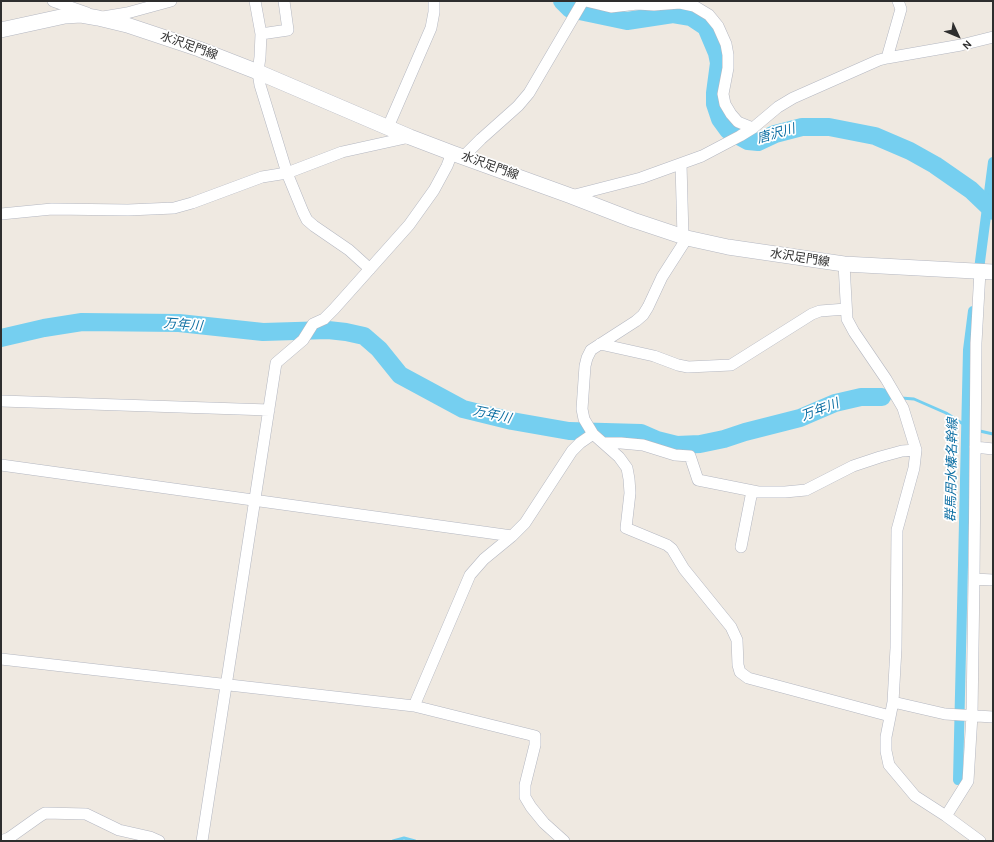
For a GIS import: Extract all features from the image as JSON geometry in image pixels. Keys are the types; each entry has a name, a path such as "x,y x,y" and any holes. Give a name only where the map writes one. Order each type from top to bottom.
{"main road":[{"name":"水沢足門線","path":"1,30 65,16 81,15 127,25 199,49 258,72 410,137 685,238 728,247 844,264 986,272"}],"street":[{"path":"53,1 98,18 127,13 171,1"},
{"path":"255,1 260,34 260,57 258,72 260,86 287,173 308,220 349,250 370,270"},
{"path":"260,34 288,30 284,1"},
{"path":"388,128 431,28 434,12 434,1"},
{"path":"887,58 901,9 898,1"},
{"path":"202,841 276,363 303,340 313,324 324,319 334,309 409,226 434,190 447,166 458,155 522,102 529,93 584,2 611,7 640,2 654,6 680,3 694,6 709,15 718,26 726,44 728,55 728,68 724,94 725,104 738,122 752,129"},
{"path":"571,196 641,178 702,156 752,129 778,107 793,98 887,58 961,45 993,37"},
{"path":"1,214 52,209 128,210 174,208 198,201 262,177 287,173 342,152 410,137"},
{"path":"681,164 685,238 662,277 648,307 642,315 636,322 591,350 587,358 584,376 582,409 584,419 593,434 619,457 626,468 629,479 630,493 626,528 667,545 672,549 684,569 731,627 737,640 738,665 740,672 748,678 890,716"},
{"path":"844,264 847,319 901,404 916,450 914,468 897,530 896,648 893,702 886,737 886,751 889,765 915,796 946,816 980,841"},
{"path":"946,816 968,781 974,580 976,343 986,272"},
{"path":"600,344 650,355 688,367 732,365 812,314 820,311 846,309"},
{"path":"1,401 269,410"},
{"path":"414,706 470,575 484,559 525,523 536,509 572,451 593,434"},
{"path":"975,442 993,449"},
{"path":"604,443 643,445 675,455 690,456 698,480 752,491 785,492 806,490 853,466 902,451 916,450"},
{"path":"1,465 512,536"},
{"path":"741,547 752,491"},
{"path":"974,580 993,580"},
{"path":"1,660 414,706 535,736 535,744 525,785 525,796 531,807 544,823 564,841"},
{"path":"893,702 945,714 993,717"},
{"path":"1,840 9,838 45,813 86,814 119,830 150,837 159,841"}],"waterway":[{"name":"唐沢川","path":"562,1 570,9 627,21 673,14 691,17 706,27 717,53 719,63 715,104 720,119 728,130 748,141 758,142 775,134 802,127 829,127 875,136 910,151 935,165 971,190 993,211"},
{"name":"群馬用水榛名幹線","path":"978,277 993,162"},
{"name":"群馬用水榛名幹線","path":"958,780 968,350 973,311"},
{"name":"万年川","path":"1,338 44,328 82,322 179,323 263,332 328,330 346,332 364,336 379,349 400,375 463,409 512,421 569,431 641,433 657,440 677,445 700,444 724,439 800,418 835,403 861,397 882,397"},
{"name":"万年川","path":"882,397 894,398"},
{"name":"万年川","path":"901,398 914,399 946,413 971,429 993,434"},
{"path":"393,841 404,838 415,841"}]}
